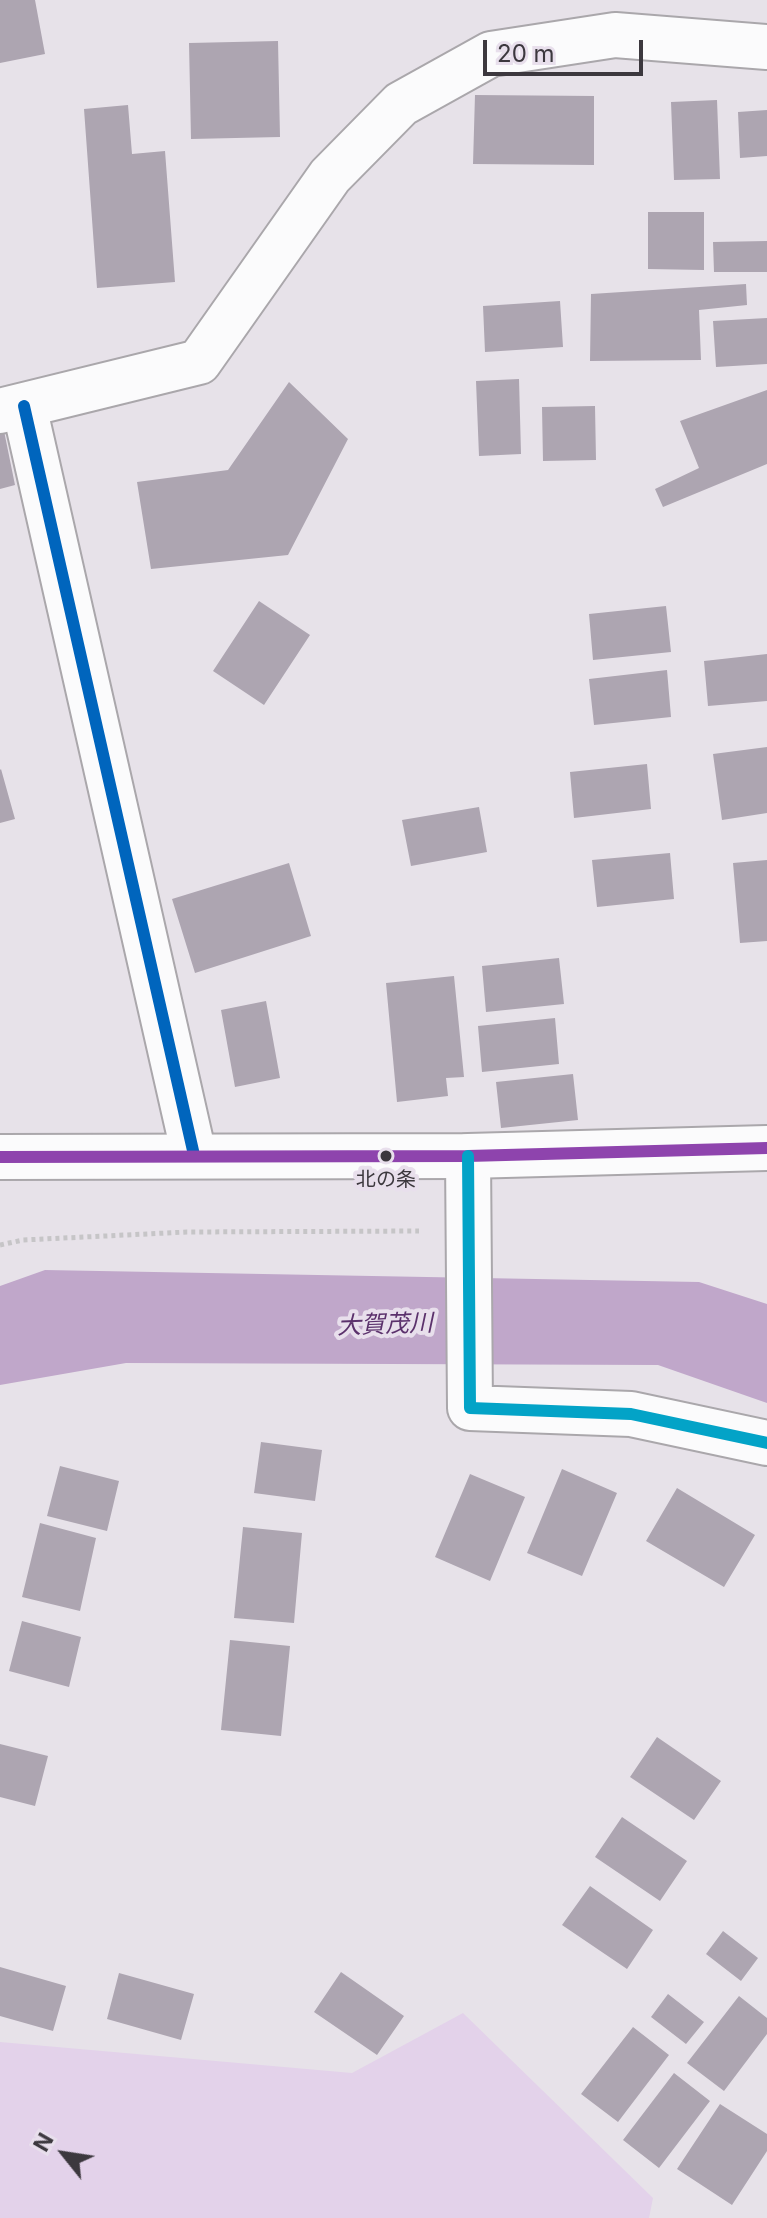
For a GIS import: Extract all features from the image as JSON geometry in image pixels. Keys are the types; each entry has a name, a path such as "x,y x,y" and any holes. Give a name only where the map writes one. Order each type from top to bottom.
{"main road":[{"path":"194,1155 12,408 199,362 330,176 401,104 491,54 615,35 767,47"},
{"path":"0,1157 468,1156 766,1148"},
{"path":"468,1156 470,1408 631,1414 767,1443"}],"path":[{"path":"0,1245 23,1240 187,1232 468,1239"}],"shaded area":[{"path":"463,2013 653,2198 649,2218 0,2218 0,2042 352,2073"}],"water":[{"name":"大賀茂川","path":"45,1270 699,1282 767,1304 767,1403 658,1365 126,1363 0,1385 0,1286"}],"building":[{"path":"0,0 35,0 45,54 0,63"},
{"path":"278,41 280,137 191,139 189,43"},
{"path":"475,95 594,96 594,165 473,164"},
{"path":"717,100 720,179 674,180 671,102"},
{"path":"128,105 132,154 165,151 175,282 97,288 84,109"},
{"path":"767,110 767,156 740,158 738,112"},
{"path":"648,212 704,212 704,270 648,269"},
{"path":"767,241 767,272 714,272 713,242"},
{"path":"746,284 747,305 699,310 701,360 590,361 591,294"},
{"path":"560,301 563,347 485,352 483,306"},
{"path":"767,318 767,364 716,367 713,321"},
{"path":"519,379 521,454 479,456 476,381"},
{"path":"289,382 348,439 288,555 151,569 137,482 228,470"},
{"path":"767,390 767,464 663,507 655,489 699,468 680,421"},
{"path":"595,406 596,460 543,461 542,407"},
{"path":"0,426 3,426 15,485 0,489"},
{"path":"259,601 310,635 264,705 213,671"},
{"path":"666,606 671,652 593,660 589,614"},
{"path":"767,654 767,701 708,706 704,661"},
{"path":"667,670 671,717 594,725 589,679"},
{"path":"767,747 767,813 722,820 713,754"},
{"path":"647,764 651,809 574,818 570,772"},
{"path":"0,770 15,819 0,823"},
{"path":"479,807 487,852 411,866 402,820"},
{"path":"670,853 674,899 597,907 592,860"},
{"path":"767,860 767,941 740,943 733,863"},
{"path":"289,863 311,936 195,973 172,899"},
{"path":"559,958 564,1004 486,1012 482,966"},
{"path":"454,976 464,1077 446,1078 448,1096 397,1102 386,983"},
{"path":"266,1001 280,1078 235,1087 221,1010"},
{"path":"555,1018 559,1064 482,1072 478,1026"},
{"path":"573,1074 578,1120 501,1128 496,1082"},
{"path":"261,1442 322,1450 315,1501 254,1493"},
{"path":"60,1466 119,1481 107,1531 47,1516"},
{"path":"562,1469 617,1493 582,1576 527,1553"},
{"path":"470,1474 525,1497 490,1581 435,1557"},
{"path":"677,1488 755,1535 724,1587 646,1541"},
{"path":"40,1523 96,1538 80,1611 22,1597"},
{"path":"243,1527 302,1533 294,1623 234,1618"},
{"path":"22,1621 81,1637 69,1687 9,1671"},
{"path":"230,1640 290,1646 281,1736 221,1730"},
{"path":"657,1737 721,1781 694,1820 630,1777"},
{"path":"0,1744 48,1756 35,1806 0,1797"},
{"path":"622,1817 687,1861 660,1901 595,1857"},
{"path":"590,1886 653,1930 627,1969 562,1925"},
{"path":"723,1931 758,1958 741,1981 706,1954"},
{"path":"0,1967 66,1986 53,2031 0,2016"},
{"path":"341,1972 404,2016 377,2055 314,2012"},
{"path":"119,1973 194,1994 181,2040 107,2019"},
{"path":"668,1994 704,2022 686,2044 651,2017"},
{"path":"739,1996 767,2018 767,2034 724,2091 687,2063"},
{"path":"633,2027 669,2055 618,2122 581,2094"},
{"path":"674,2073 710,2101 659,2168 623,2140"},
{"path":"720,2104 767,2134 767,2151 732,2205 677,2169"}],"transit line":[{"path":"24,406 194,1155"},
{"path":"0,1157 468,1156 767,1148"},
{"path":"468,1156 470,1408 631,1414 767,1443"}],"place":[{"name":"北の条","path":"386,1156"}]}
